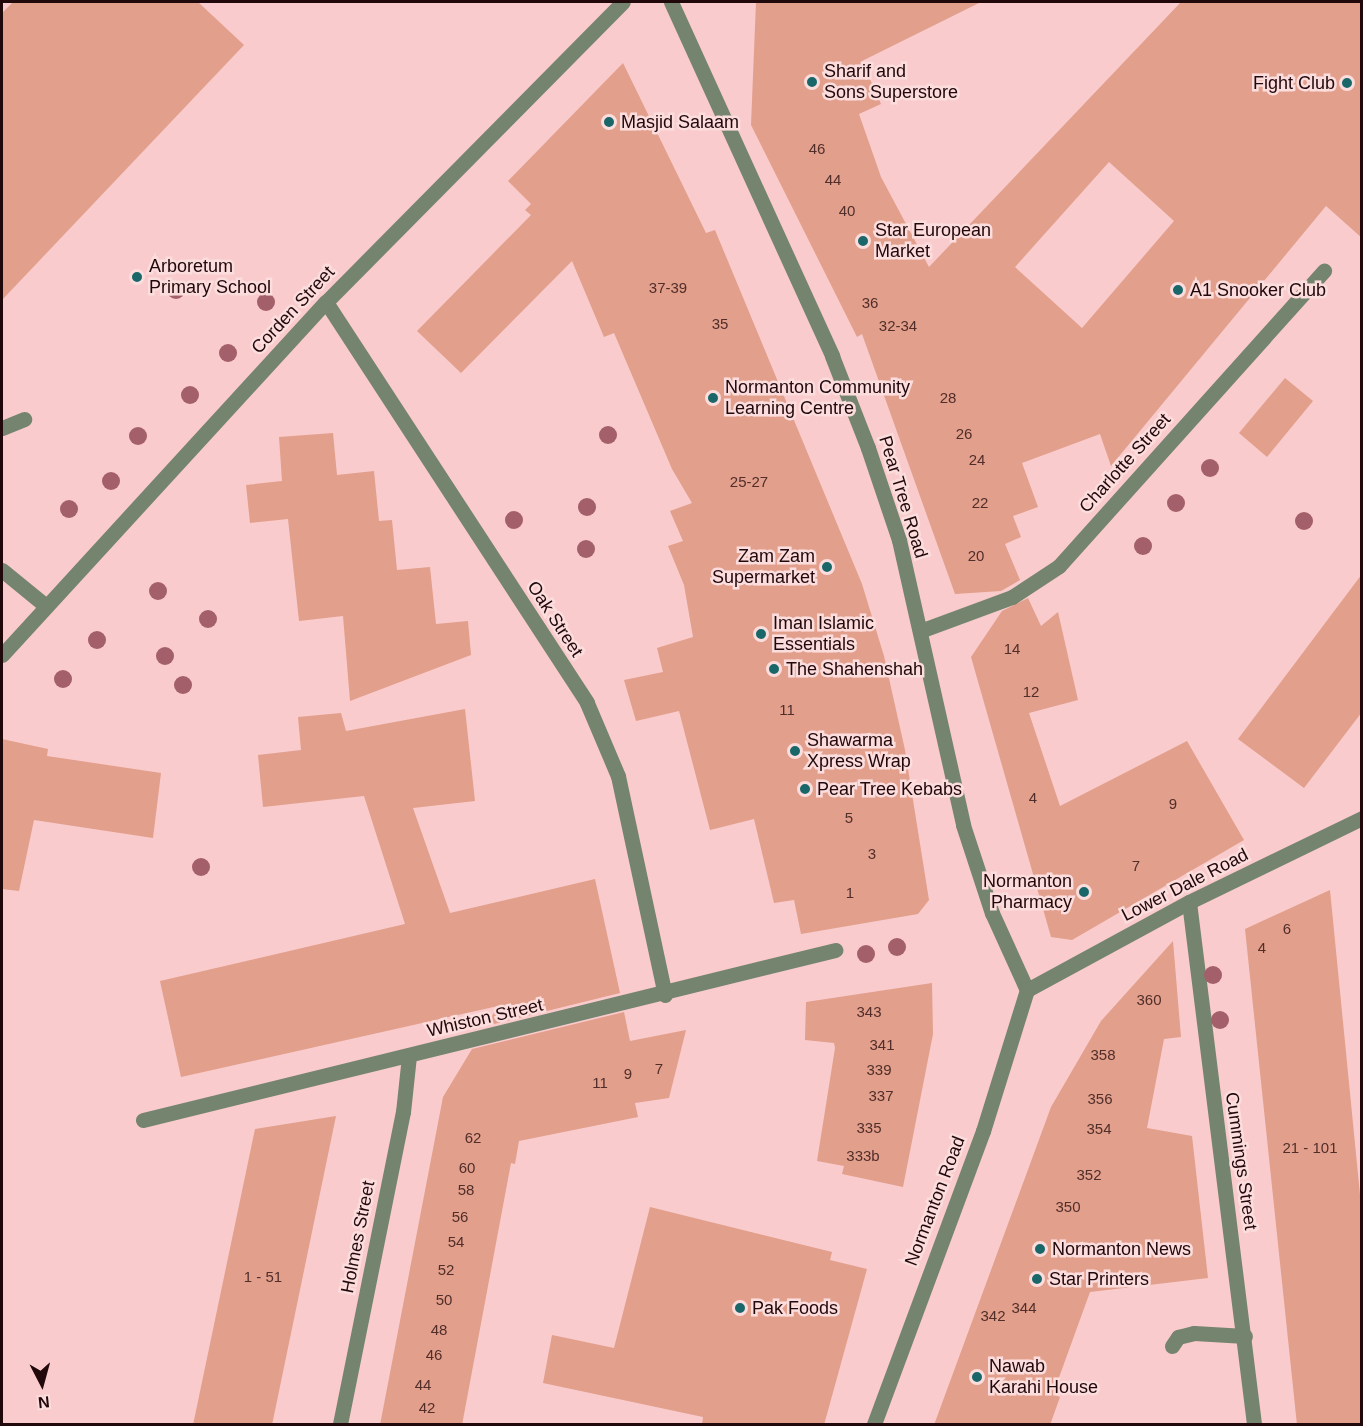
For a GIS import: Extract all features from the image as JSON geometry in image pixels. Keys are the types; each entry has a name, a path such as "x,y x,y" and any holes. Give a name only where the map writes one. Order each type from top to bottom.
{"street":[{"name":"Corden Street","path":"2,655 326,302 623,2"},
{"name":"Pear Tree Road","path":"671,2 840,376 899,540 963,825 993,913 1028,990"},
{"name":"Charlotte Street","path":"920,631 1012,597 1059,566 1324,271"},
{"name":"Oak Street","path":"326,302 587,703 618,776 666,995"},
{"path":"2,428 24,419"},
{"path":"2,570 46,606"},
{"name":"Lower Dale Road","path":"1028,990 1189,902 1359,816"},
{"name":"Cummings Street","path":"1189,902 1245,1336 1254,1425"},
{"name":"Whiston Street","path":"143,1120 666,995 835,950"},
{"name":"Normanton Road","path":"874,1425 983,1131 1028,990"},
{"name":"Holmes Street","path":"340,1425 403,1112 409,1056"},
{"path":"1172,1346 1178,1337 1194,1333 1245,1336"}],"building":[{"path":"13,2 198,2 244,45 2,300 2,13"},
{"path":"756,2 981,2 862,61 881,104 859,114 881,177 929,267 1181,2 1362,2 1362,238 1326,206 1111,466 1100,434 1022,463 1038,507 1013,516 1021,537 1005,544 1020,580 1001,591 955,594 862,334 857,337 751,125","holes":["1109,162 1174,221 1082,328 1015,267"]},
{"path":"623,63 706,233 715,230 862,584 884,656 905,750 929,900 918,914 801,934 794,900 774,903 754,819 710,830 679,711 636,721 624,680 663,672 657,648 693,637 684,585 668,546 683,541 670,511 692,503 672,469 614,333 604,337 572,261 461,373 417,331 531,215 525,210 531,204 508,181"},
{"path":"1285,378 1313,401 1267,457 1239,433"},
{"path":"333,433 337,475 374,471 379,521 392,520 397,570 430,567 436,624 468,621 471,655 350,701 343,616 299,621 288,519 250,523 246,485 282,481 279,437"},
{"path":"1362,574 1362,712 1304,788 1238,739"},
{"path":"1028,598 1041,626 1058,612 1078,700 1029,713 1060,806 1187,741 1244,840 1072,940 1051,937 971,657 1002,611"},
{"path":"465,709 475,801 413,808 450,913 595,879 620,993 486,1026 498,1006 181,1077 160,981 405,924 364,796 263,807 258,755 301,750 298,717 341,713 346,731"},
{"path":"2,739 48,749 47,756 161,773 153,838 34,820 19,891 2,889"},
{"path":"1330,890 1362,1215 1362,1425 1297,1425 1245,929"},
{"path":"1173,941 1181,1037 1164,1039 1147,1128 1192,1136 1208,1278 1090,1292 1053,1394 1060,1397 1050,1425 934,1425 1051,1107 1101,1021"},
{"path":"932,983 933,1034 903,1187 842,1174 844,1166 817,1161 835,1048 834,1043 805,1040 806,1002"},
{"path":"624,1012 630,1041 686,1030 669,1098 635,1103 638,1117 519,1141 515,1164 511,1163 462,1425 380,1425 443,1097 472,1049"},
{"path":"336,1116 272,1425 193,1425 255,1129"},
{"name":"Pak Foods","path":"650,1207 832,1252 830,1260 867,1269 824,1425 702,1425 703,1417 543,1383 552,1335 614,1348"}],"place":[{"name":"Sharif and Sons Superstore","path":"812,82"},
{"name":"Fight Club","path":"1347,83"},
{"name":"Masjid Salaam","path":"609,122"},
{"name":"Star European Market","path":"863,241"},
{"name":"Arboretum Primary School","path":"137,277"},
{"name":"A1 Snooker Club","path":"1178,290"},
{"name":"Normanton Community Learning Centre","path":"713,398"},
{"name":"Zam Zam Supermarket","path":"827,567"},
{"name":"Iman Islamic Essentials","path":"761,634"},
{"name":"The Shahenshah","path":"774,669"},
{"name":"Shawarma Xpress Wrap","path":"795,751"},
{"name":"Pear Tree Kebabs","path":"805,789"},
{"name":"Normanton Pharmacy","path":"1084,892"},
{"name":"Normanton News","path":"1040,1249"},
{"name":"Star Printers","path":"1037,1279"},
{"name":"Pak Foods","path":"740,1308"},
{"name":"Nawab Karahi House","path":"977,1377"}]}
